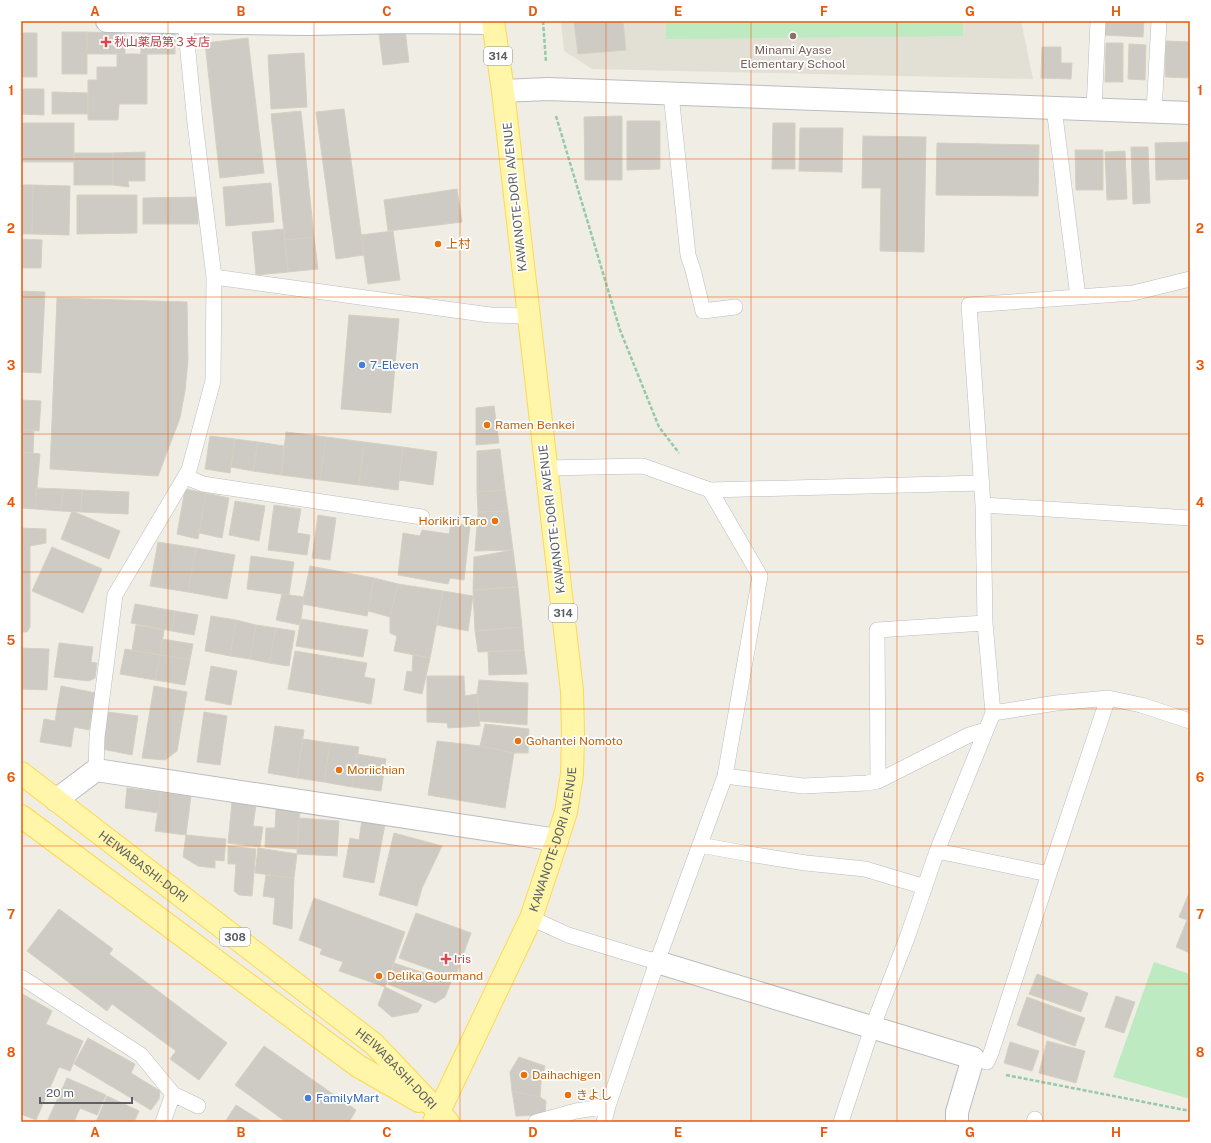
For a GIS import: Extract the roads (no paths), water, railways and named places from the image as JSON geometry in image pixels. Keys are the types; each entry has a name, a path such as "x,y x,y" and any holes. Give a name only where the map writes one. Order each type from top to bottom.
{"main road":[{"name":"KAWANOTE-DORI AVENUE","path":"440,1119 531,918 566,812 572,774 574,734 572,691 493,22"},
{"name":"HEIWABASHI-DORI","path":"21,773 374,1044 440,1119"},
{"name":"HEIWABASHI-DORI","path":"21,816 358,1066 440,1119"}],"street":[{"path":"107,21 493,22"},
{"path":"502,91 548,89 1190,113"},
{"path":"56,800 96,770 557,840"},
{"path":"657,962 980,1060 957,1112 957,1122"}],"lane":[{"path":"1094,110 1098,21"},
{"path":"1154,112 1159,21"},
{"path":"96,770 97,737 115,595 186,477 213,381 214,277 195,123 185,22"},
{"path":"671,94 688,255 703,311 735,307"},
{"path":"1054,108 1078,297"},
{"path":"214,277 490,315 528,316"},
{"path":"841,1122 872,1028 907,938 937,851 993,713 985,623 982,483 969,305 1133,293 1190,279"},
{"path":"546,468 643,466 710,490 982,483"},
{"path":"186,477 203,484 422,517"},
{"path":"604,1122 608,1106 657,962 725,776 760,576 710,490"},
{"path":"983,505 1190,518"},
{"path":"878,781 877,630 985,623"},
{"path":"993,713 1056,703 1108,698 1140,705 1190,721"},
{"path":"980,1060 991,1053 1108,698"},
{"path":"725,776 803,786 867,783 878,781 969,735 986,730"},
{"path":"700,845 806,863 865,869 925,887"},
{"path":"937,851 1049,874"},
{"path":"531,918 568,935 657,962"},
{"path":"21,977 141,1055 172,1094 198,1106"},
{"path":"163,1122 172,1094"},
{"path":"536,1122 576,1111 608,1106"}],"place":[{"name":"Minami Ayase Elementary School","path":"793,36"},
{"name":"秋山薬局第３支店","path":"106,42"},
{"name":"上村","path":"438,244"},
{"name":"7-Eleven","path":"362,365"},
{"name":"Ramen Benkei","path":"487,425"},
{"name":"Horikiri Taro","path":"495,521"},
{"name":"Gohantei Nomoto","path":"518,741"},
{"name":"Moriichian","path":"339,770"},
{"name":"Iris","path":"446,959"},
{"name":"Delika Gourmand","path":"379,976"},
{"name":"Daihachigen","path":"524,1075"},
{"name":"きよし","path":"568,1095"},
{"name":"FamilyMart","path":"308,1098"}]}
